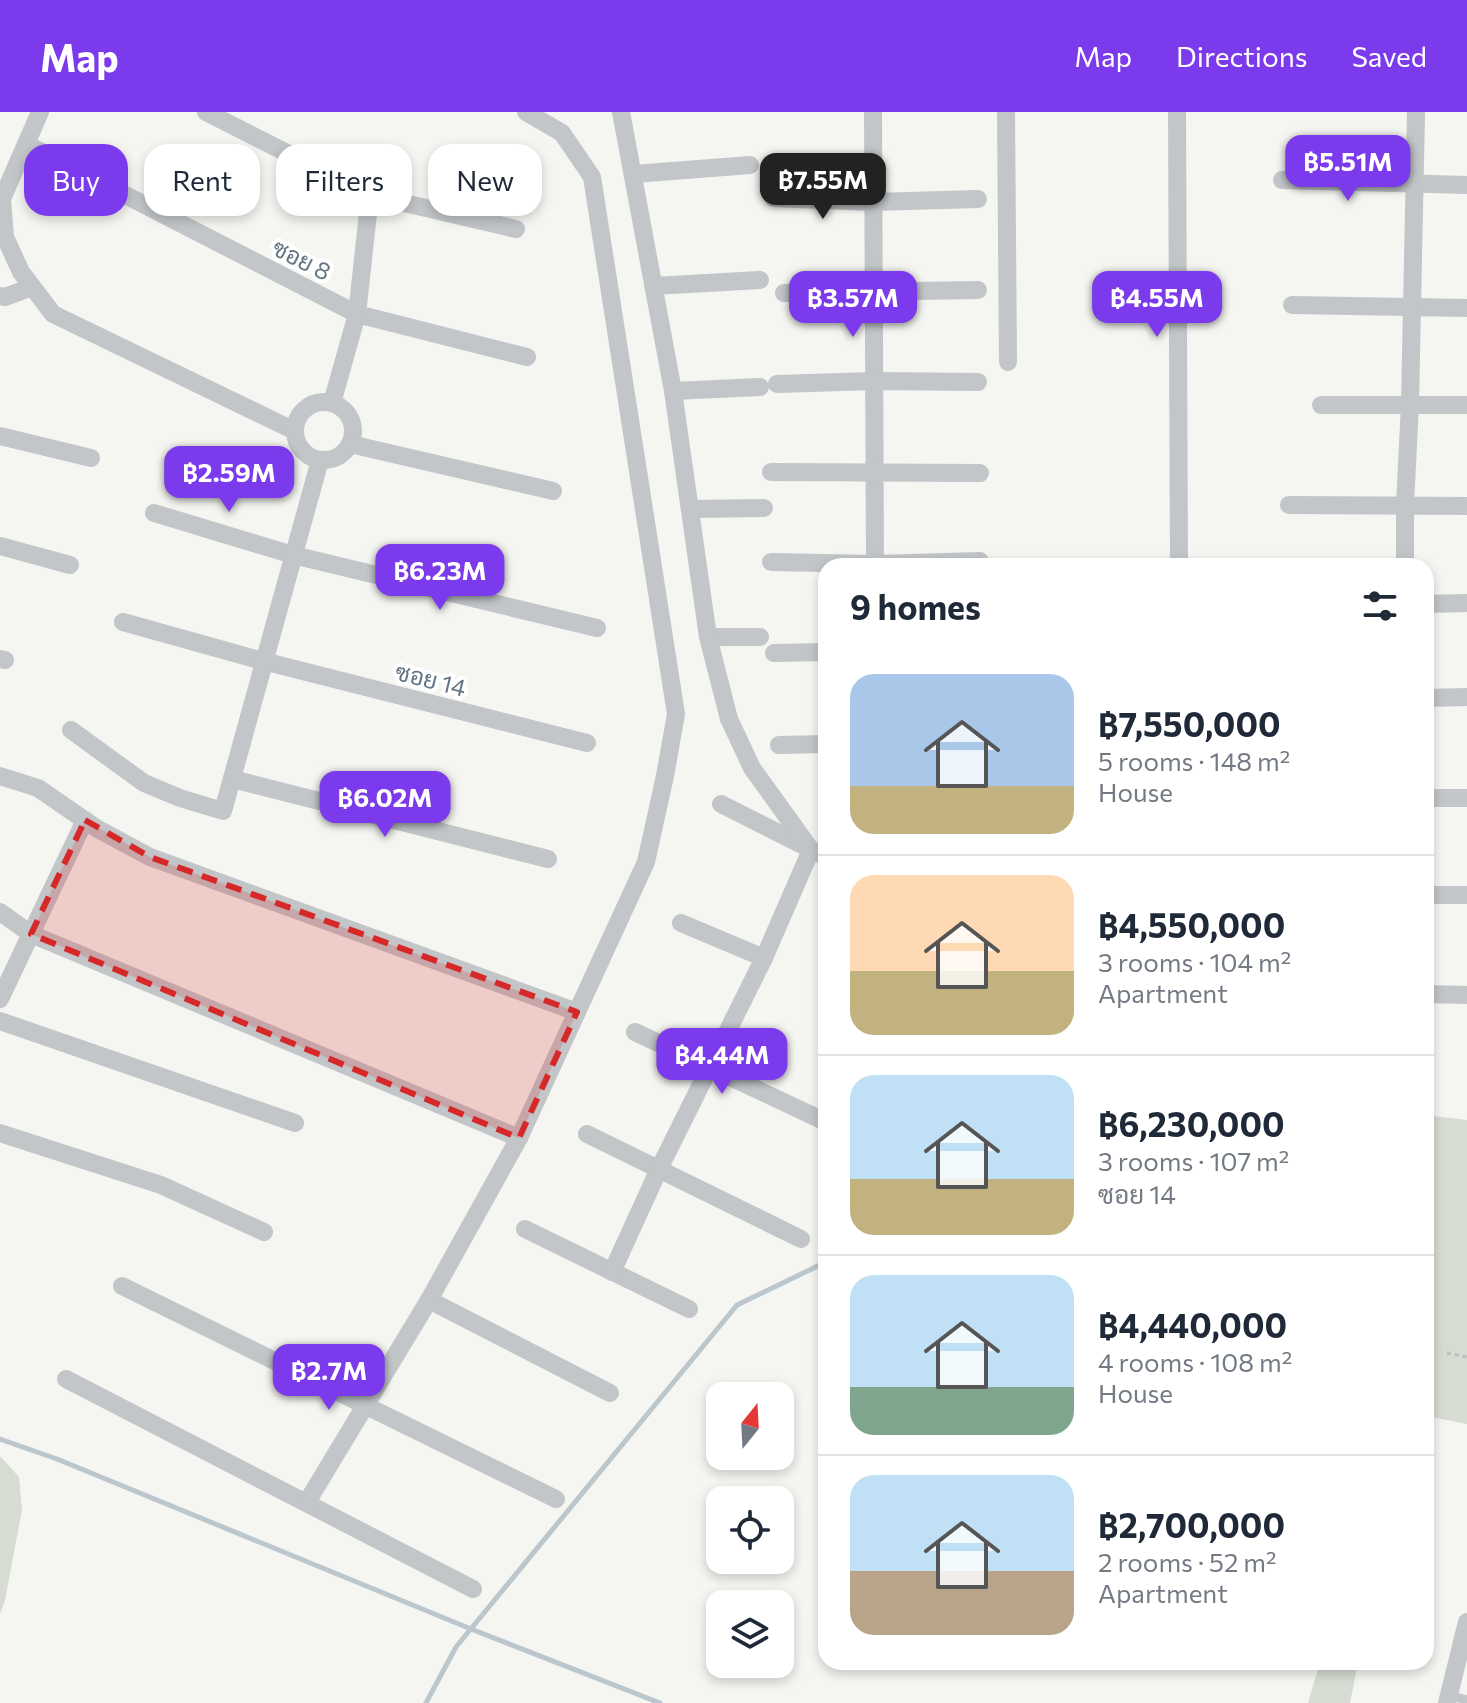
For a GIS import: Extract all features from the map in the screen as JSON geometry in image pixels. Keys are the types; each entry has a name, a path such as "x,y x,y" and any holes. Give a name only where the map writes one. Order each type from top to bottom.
{"street":[{"path":"26,144 40,112"},
{"path":"206,112 276,147"},
{"path":"307,1502 429,1300 519,1138 646,862 676,714 592,177 562,133 526,112"},
{"path":"621,112 673,391 708,637 729,719 752,768 818,852"},
{"path":"873,112 875,558"},
{"path":"1006,112 1008,362"},
{"path":"1177,112 1179,558"},
{"path":"1405,558 1416,112"},
{"path":"24,147 5,178 1,201 5,237 21,272 53,314 295,431"},
{"path":"634,174 750,165"},
{"path":"1282,180 1467,185"},
{"name":"ซอย 8","path":"128,196 357,314 527,357"},
{"path":"773,198 873,202 978,199"},
{"path":"412,205 516,229"},
{"path":"332,403 357,314 368,216"},
{"path":"653,286 760,280"},
{"path":"0,296 32,287"},
{"path":"784,293 978,290"},
{"path":"1292,305 1467,308"},
{"path":"673,391 874,381 978,382"},
{"path":"321,402 341,407 348,415 353,433 350,444 342,454 320,460 307,455 299,447 295,431 297,419 303,411 311,404 321,402"},
{"path":"1321,405 1467,405"},
{"path":"0,436 91,458"},
{"path":"350,444 553,491"},
{"path":"71,730 144,783 223,811 320,460"},
{"path":"771,472 980,473"},
{"path":"1289,505 1467,506"},
{"path":"691,509 764,508"},
{"path":"154,513 293,555 597,628"},
{"path":"0,546 70,565"},
{"path":"771,562 818,563"},
{"path":"1434,604 1467,603"},
{"name":"ซอย 14","path":"123,622 263,661 587,743"},
{"path":"708,637 760,637"},
{"path":"774,653 818,652"},
{"path":"1434,698 1467,697"},
{"path":"779,745 818,744"},
{"path":"0,776 38,788 85,820 150,857 577,1012"},
{"path":"232,779 548,859"},
{"path":"1434,798 1467,798"},
{"path":"721,804 818,852"},
{"path":"0,999 85,820"},
{"path":"612,1272 709,1067 818,855"},
{"path":"1434,895 1467,895"},
{"path":"0,912 31,934 519,1138"},
{"path":"681,923 764,958"},
{"path":"1434,994 1467,995"},
{"path":"0,1021 295,1123"},
{"path":"635,1032 818,1118"},
{"path":"0,1133 161,1185 264,1232"},
{"path":"587,1134 801,1239"},
{"path":"525,1229 689,1309"},
{"path":"122,1286 556,1499"},
{"path":"429,1300 610,1393"},
{"path":"66,1379 473,1589"},
{"path":"1448,1699 1467,1622"}],"lane":[{"path":"1448,1699 1467,1700"}],"path":[{"path":"1447,1353 1467,1357"}],"highlighted area":[{"path":"85,820 150,857 577,1012 519,1138 31,934"}],"shaded area":[{"path":"1434,1116 1467,1120 1467,1424 1434,1418"},
{"path":"0,1456 19,1477 22,1510 0,1614"},
{"path":"1318,1670 1356,1670 1350,1703 1308,1703"}],"waterway":[{"path":"426,1703 456,1647 737,1305 818,1266"},
{"path":"0,1439 57,1459 660,1703"}]}
